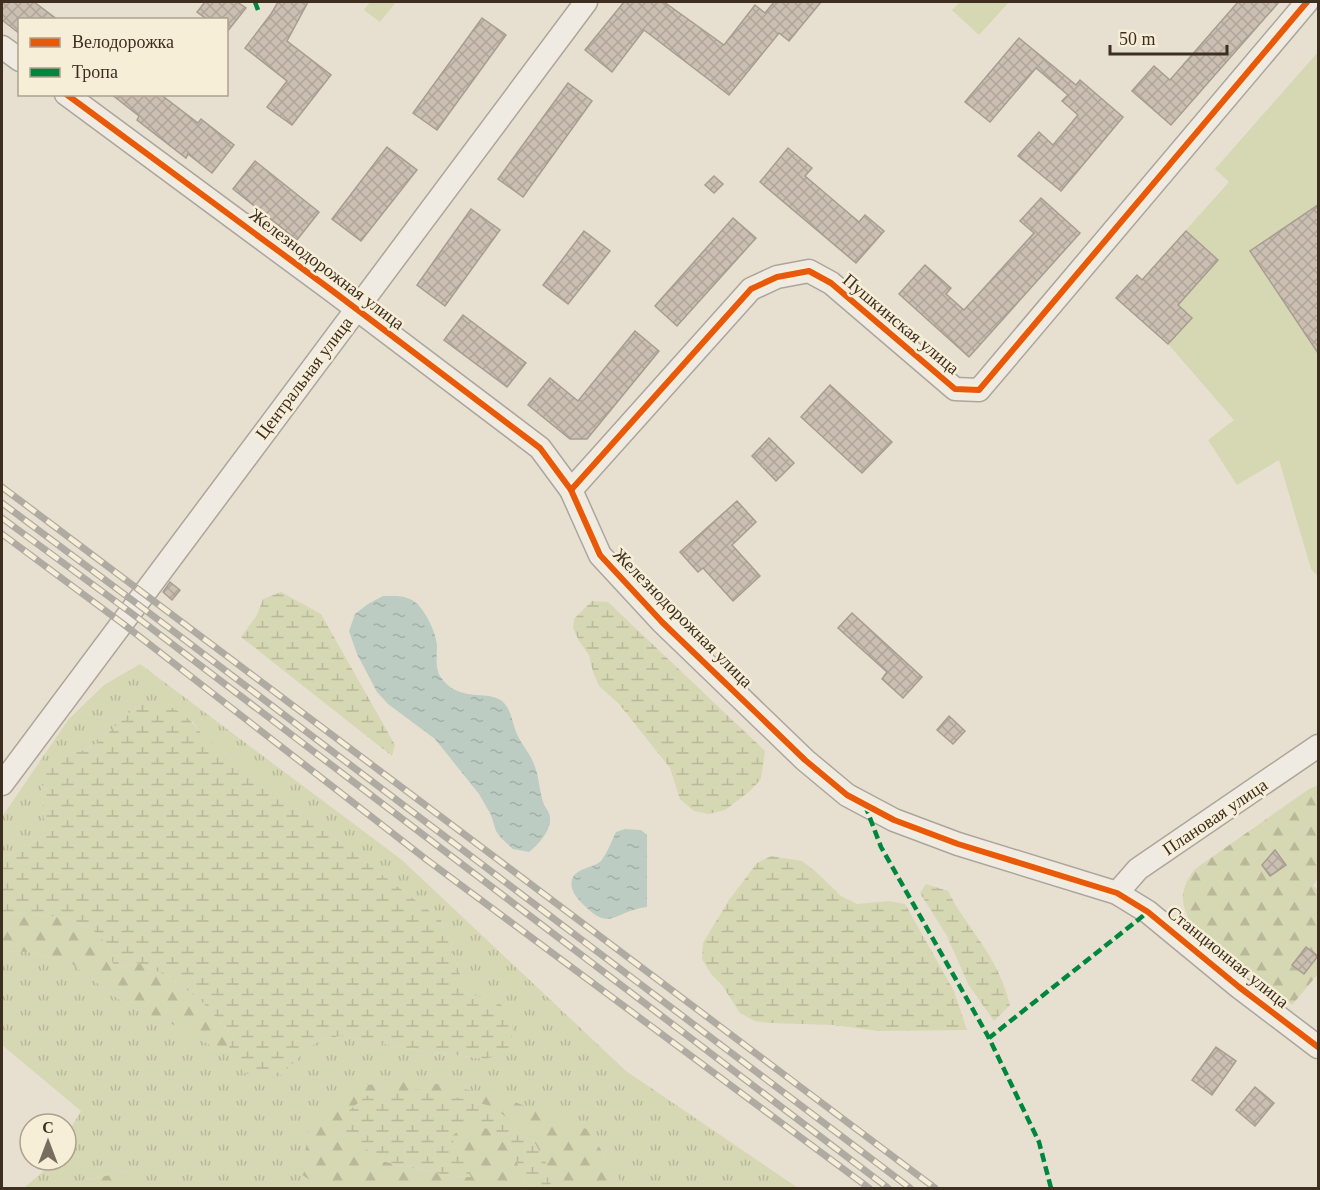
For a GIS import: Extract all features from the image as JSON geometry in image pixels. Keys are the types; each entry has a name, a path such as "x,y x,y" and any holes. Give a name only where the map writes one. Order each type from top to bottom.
{"street":[{"name":"Центральная улица","path":"2,784 355,308 586,2"},
{"name":"Пушкинская улица","path":"571,490 751,289 777,278 809,271 831,283 955,389 980,390 1307,2"},
{"path":"2,46 18,58"},
{"name":"Железнодорожная улица","path":"69,96 540,448 571,490 600,555 662,622 805,760 847,795 894,820 958,844 1117,893"},
{"name":"Плановая улица","path":"1117,893 1138,869 1318,746"},
{"name":"Станционная улица","path":"1117,893 1148,912 1239,987 1318,1047"}],"green space":[{"path":"370,2 396,2 380,22 364,10"},
{"path":"960,2 1009,2 979,35 952,10"},
{"path":"1318,52 1318,576 1311,569 1279,460 1237,485 1208,440 1234,420 1168,344 1116,298 1137,275 1142,279 1229,182 1215,169"},
{"path":"281,592 321,614 395,745 392,756 241,637 257,615 263,599"},
{"path":"592,601 608,602 765,751 761,779 750,791 725,810 709,814 694,811 680,799 670,768 619,704 599,686 589,655 573,628 574,619"},
{"path":"140,664 402,860 626,1071 798,1188 624,1188 589,1130 301,1174 321,1188 139,1188 129,1171 68,1184 63,1188 24,1188 43,1172 78,1172 78,1116 81,1111 2,1045 2,951 28,952 71,963 120,1000 136,1009 172,1024 212,1046 229,1046 232,1058 281,1075 309,1047 323,1039 341,1036 485,1059 494,1000 467,994 441,920 203,736 193,722 144,701 100,741 85,750 70,753 41,787 43,837 2,858 2,817 68,720 104,685"},
{"path":"144,701 163,704 185,716 203,736 441,920 467,994 494,1000 510,1017 513,1032 506,1053 485,1059 341,1036 323,1039 309,1047 281,1075 272,1078 258,1077 245,1073 232,1058 229,1046 234,1037 202,1002 172,978 139,963 122,967 113,964 108,948 99,935 74,921 44,915 2,913 2,858 43,837 41,787 47,770 70,753 85,750 100,741"},
{"path":"1318,785 1318,878 1313,886 1318,890 1318,974 1292,1005 1195,930 1184,906 1183,892 1195,869"},
{"path":"771,856 802,861 841,896 857,904 889,901 905,904 954,991 967,1030 879,1031 833,1025 769,1023 755,1021 740,1013 702,959 703,943 729,900 757,863"},
{"path":"926,884 948,891 994,963 1010,1005 994,1021 968,984 947,936 920,893"},
{"path":"2,913 44,915 74,921 88,927 99,935 107,946 113,964 122,967 139,963 172,978 202,1002 234,1037 229,1046 212,1046 172,1024 136,1009 120,1000 71,963 28,952 2,951"},
{"path":"420,1081 496,1095 589,1130 624,1188 550,1188 551,1174 531,1136 491,1106 382,1161 450,1176 470,1177 451,1136 471,1121 508,1139 527,1188 321,1188 301,1174 310,1125 353,1086"},
{"path":"422,1089 491,1106 531,1136 552,1174 550,1188 527,1188 508,1139 471,1121 451,1137 471,1177 450,1176 382,1161 344,1133 345,1114 366,1096"},
{"path":"129,1171 139,1188 63,1188 68,1184"}],"water":[{"path":"383,596 407,598 420,606 436,639 438,673 447,685 464,693 496,698 508,708 519,738 535,767 543,802 550,816 546,833 529,852 513,849 501,838 479,794 435,739 388,704 377,692 357,654 349,631 355,614"},
{"path":"625,829 641,830 647,835 647,907 605,919 589,910 578,899 571,883 575,874 601,861 616,832"}],"building":[{"path":"2,2 34,2 55,18 18,18 18,32 2,20"},
{"path":"205,2 237,2 246,8 228,30 228,18 205,18 197,12"},
{"path":"278,2 308,2 287,41 331,75 292,125 267,107 287,81 245,48"},
{"path":"624,2 664,2 724,45 755,5 765,13 774,2 821,2 789,41 779,33 729,95 644,30 612,72 585,50"},
{"path":"1238,2 1279,2 1171,125 1132,91 1154,66 1170,80"},
{"path":"482,18 506,35 437,130 413,113"},
{"path":"1019,38 1076,85 1080,80 1123,117 1061,191 1018,156 1039,132 1053,145 1078,115 1062,101 1068,95 1036,68 990,122 965,102"},
{"path":"568,83 592,101 523,197 498,179"},
{"path":"114,96 163,96 198,123 201,119 234,145 212,173 188,154 186,158 137,120 139,116"},
{"path":"387,147 417,170 361,241 332,219"},
{"path":"788,148 812,168 805,176 859,222 865,215 884,231 856,263 760,182"},
{"path":"255,161 319,212 297,240 233,189"},
{"path":"714,176 723,184 714,193 705,185"},
{"path":"1041,198 1080,233 969,357 899,294 925,265 951,288 946,294 964,310 1034,233 1020,221"},
{"path":"1318,205 1318,353 1250,251"},
{"path":"471,209 500,230 445,306 417,285"},
{"path":"733,218 756,238 677,326 655,306"},
{"path":"584,231 610,251 568,304 543,285"},
{"path":"1186,231 1218,260 1178,305 1192,318 1168,344 1116,298 1137,275 1142,280"},
{"path":"463,315 526,363 507,387 444,340"},
{"path":"635,331 659,351 587,439 570,439 528,405 550,378 578,401"},
{"path":"830,385 892,442 862,473 801,417"},
{"path":"769,438 794,463 776,481 752,456"},
{"path":"737,501 756,522 732,545 760,576 733,601 703,568 698,572 680,552"},
{"path":"170,582 180,590 172,600 163,592"},
{"path":"852,613 922,677 903,698 882,679 887,672 838,628"},
{"path":"949,716 965,731 953,744 937,730"},
{"path":"1275,850 1286,865 1270,876 1262,865"},
{"path":"1306,947 1318,956 1304,974 1292,965"},
{"path":"1216,1047 1236,1061 1212,1095 1192,1080"},
{"path":"1255,1087 1274,1103 1255,1126 1236,1110"}],"railway":[{"path":"2,487 935,1188"},
{"path":"2,503 910,1188"},
{"path":"2,518 130,612 888,1188"},
{"path":"2,534 122,623 427,860 869,1188"}],"marked path":[{"path":"255,2 258,10"},
{"path":"865,805 881,847 989,1038"},
{"path":"1051,1188 1039,1142 989,1038 1148,912"}],"cycle path":[{"path":"571,490 751,289 777,277 809,271 831,283 955,389 979,390 1307,2"},
{"path":"69,96 540,448 571,490 600,555 662,622 805,760 847,795 894,820 958,844 1117,893 1148,912 1239,987 1318,1047"}]}
